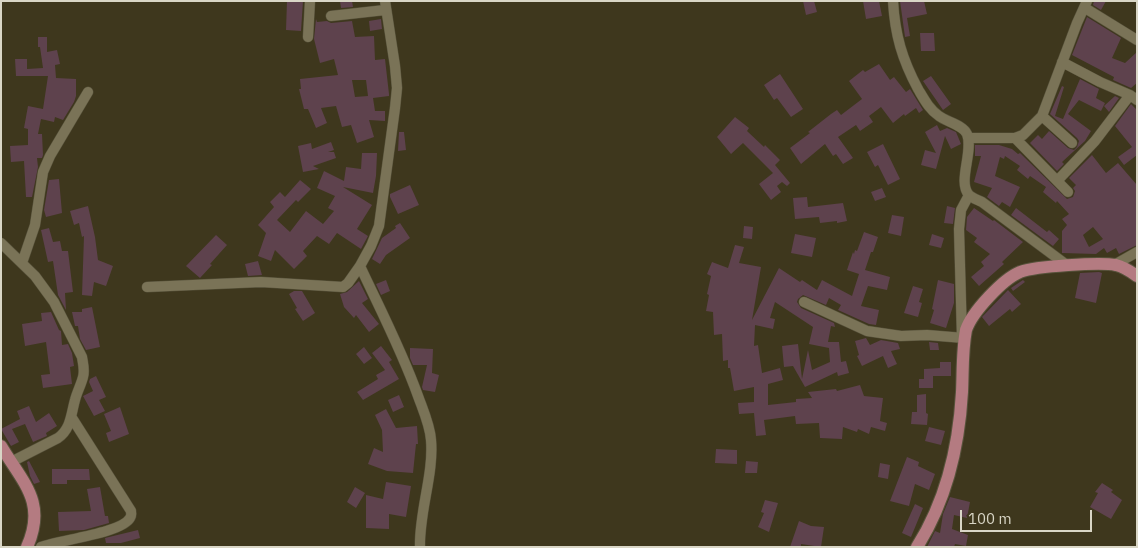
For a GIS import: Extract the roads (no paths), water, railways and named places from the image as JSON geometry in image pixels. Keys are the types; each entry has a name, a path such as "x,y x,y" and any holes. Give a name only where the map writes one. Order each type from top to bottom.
{"main road":[{"path":"917,547 929,525 947,481 956,445 962,394 963,338 968,325 979,310 1014,275 1036,268 1114,265 1137,276"},
{"path":"1,446 34,499 36,516 32,537 27,547"}],"street":[{"path":"308,37 310,1"},
{"path":"893,1 902,58 915,84 926,103 938,116 963,129 968,138 969,148 965,178 966,189 969,195 1068,266"},
{"path":"968,138 1015,138 1024,135 1042,116 1086,5 1137,40"},
{"path":"146,287 261,282 343,287 348,284 371,246 379,226 395,108 397,88 396,66 385,6 331,16"},
{"path":"1058,180 1134,98 1062,62"},
{"path":"22,263 35,225 43,172 50,156 88,92"},
{"path":"1042,116 1072,143"},
{"path":"1015,138 1068,192"},
{"path":"804,302 866,331 901,336 928,335 963,338 959,229 961,210 969,195"},
{"path":"1,243 35,276 54,302 82,357 83,376 72,418 65,434 10,462"},
{"path":"1114,265 1137,252"},
{"path":"360,266 403,358 428,423 431,455 420,534 420,547"},
{"path":"41,547 55,542 104,532 130,520 132,516 131,511 72,418"}]}
